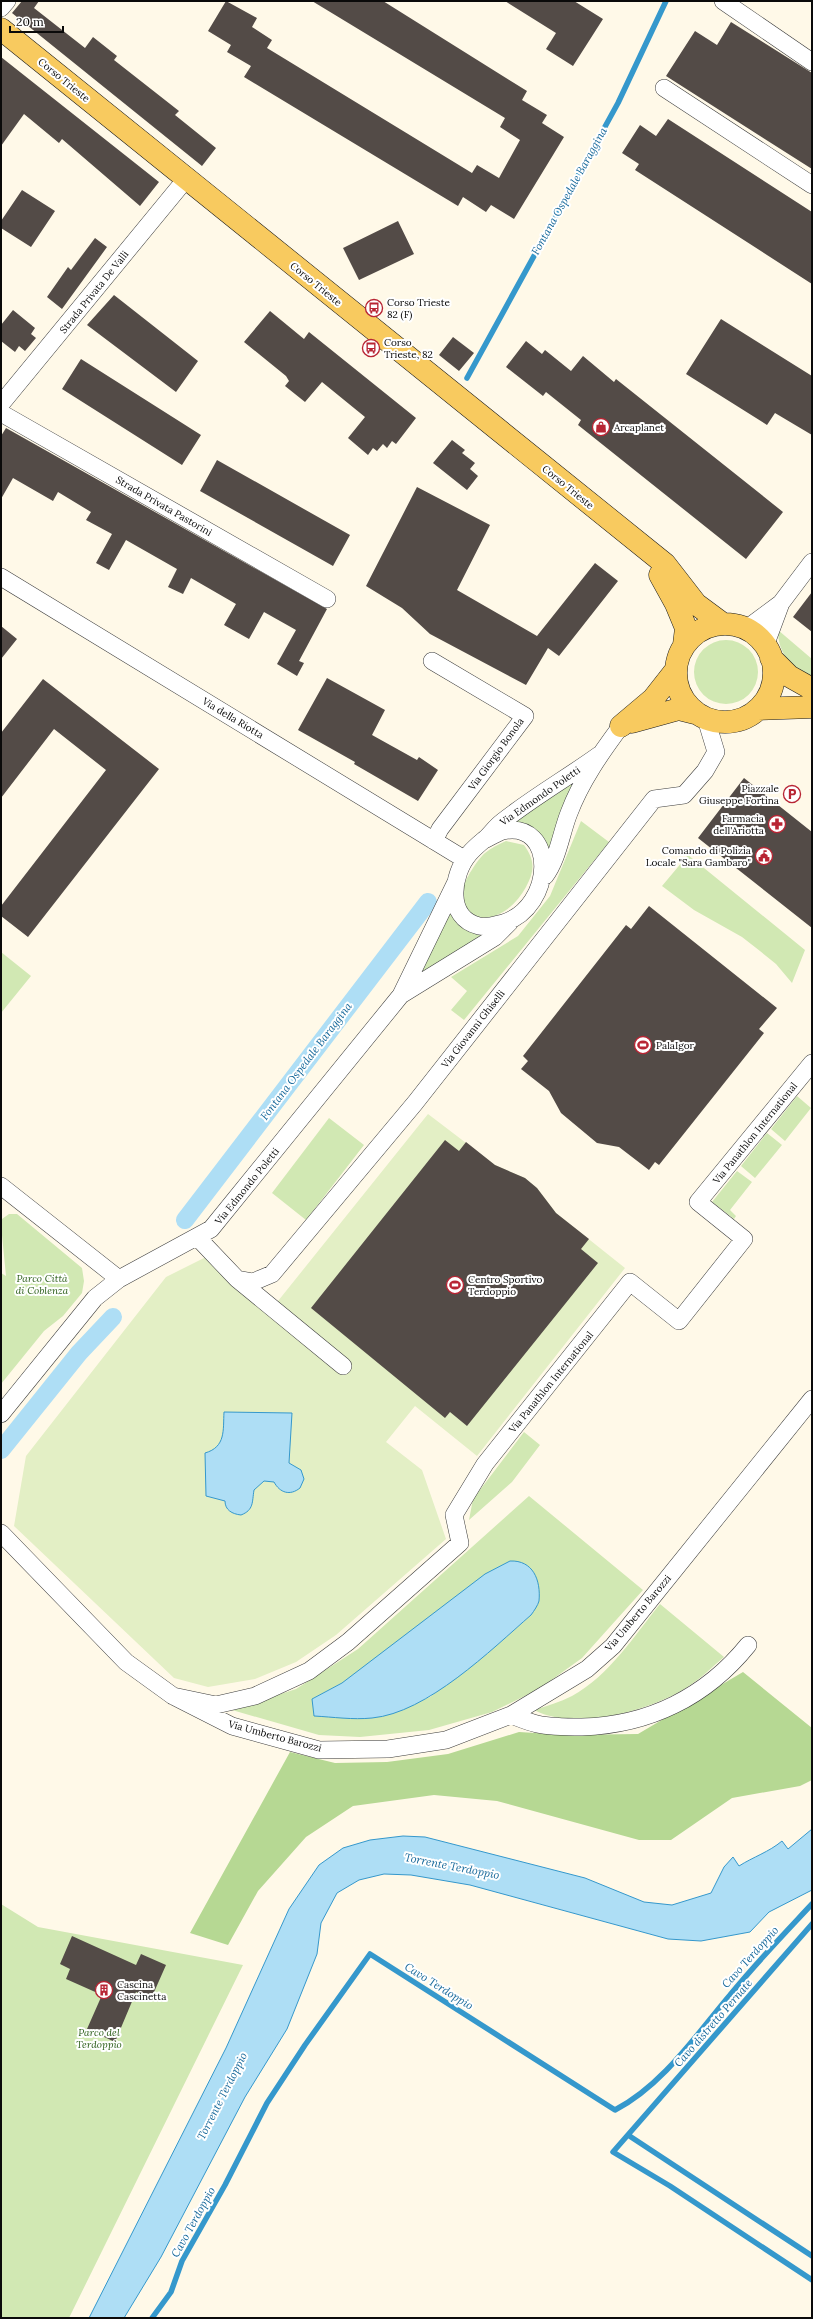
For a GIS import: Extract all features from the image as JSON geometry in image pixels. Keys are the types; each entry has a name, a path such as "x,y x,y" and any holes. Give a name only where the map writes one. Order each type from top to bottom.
{"main road":[{"name":"Corso Trieste","path":"1,29 665,564 696,604 723,624"},
{"name":"Corso Trieste","path":"631,538 666,583 686,628 684,645"},
{"path":"700,716 684,702 677,687 675,671 678,657 684,645 695,634 708,627 723,624 746,629 788,676 812,689"},
{"path":"621,726 679,709 718,722 732,722 746,718 758,709 767,699 772,686 774,672 768,652"},
{"path":"621,726 654,699 675,671"},
{"path":"758,709 812,707"}],"street":[{"path":"1,8 7,1"},
{"path":"723,1 812,62"},
{"path":"664,88 812,185"},
{"name":"Strada Privata De Valli","path":"1,404 186,179"},
{"name":"Strada Privata Pastorini","path":"1,413 326,599"},
{"path":"746,629 781,602 812,562"},
{"name":"Via della Riotta","path":"1,577 464,859"},
{"path":"768,652 781,602"},
{"name":"Via Giorgio Bonola","path":"432,661 525,716 440,829 434,841"},
{"name":"Via Giovanni Ghiselli","path":"237,1279 253,1282 272,1274 415,1103 654,799 684,795 705,771 716,752 700,716"},
{"name":"Via Edmondo Poletti","path":"543,879 551,865 569,812 599,755 621,726"},
{"name":"Via Edmondo Poletti","path":"484,840 501,823 599,755"},
{"path":"513,830 532,838 539,846 543,856 543,879 532,901 511,920 490,927 479,926 469,922 460,914 455,904 454,893 464,859 484,840 503,831 513,830"},
{"name":"Via Edmondo Poletti","path":"1,1414 96,1298 119,1279 211,1229 401,996 456,882"},
{"name":"Via Edmondo Poletti","path":"401,996 495,937 511,920"},
{"name":"Via Panathlon International","path":"173,1696 216,1705 255,1696 309,1671 348,1642 460,1543 454,1515 485,1464 630,1282 679,1321 744,1239 698,1202 812,1063"},
{"path":"1,1186 119,1279"},
{"path":"197,1237 237,1279 343,1366"},
{"name":"Via Umberto Barozzi","path":"1,1533 126,1662 173,1696 232,1726 319,1750 388,1749 446,1740 511,1715 587,1669 613,1646 812,1399"},
{"path":"511,1715 537,1724 571,1727 603,1726 632,1722 672,1707 710,1683 733,1664 748,1645"}],"green space":[{"path":"778,630 812,659 812,681 793,665 784,654 779,639"},
{"path":"720,640 732,640 749,649 756,660 758,672 756,684 749,695 732,704 720,704 708,699 699,690 694,678 694,666 699,654 708,645"},
{"path":"584,772 548,857 508,824 557,794"},
{"path":"581,821 609,842 464,1020 451,1010 467,991 451,977 518,936 550,896"},
{"path":"506,841 524,845 528,850 532,861 532,871 529,881 522,894 505,911 491,917 483,918 475,916 463,906 461,901 462,890 477,862 485,853"},
{"path":"688,855 805,950 792,983 776,964 742,937 694,910 662,886"},
{"path":"449,903 460,926 482,935 412,986"},
{"path":"1,952 31,976 1,1013"},
{"path":"797,1096 811,1108 785,1141 771,1129"},
{"path":"428,1114 495,1165 525,1178 537,1188 556,1213 625,1268 477,1456 415,1406 386,1442 422,1470 446,1539 336,1635 296,1662 255,1679 208,1687 174,1678 14,1526 26,1456 166,1277 206,1257 270,1311"},
{"path":"329,1118 364,1145 306,1220 272,1193"},
{"path":"767,1133 782,1145 755,1178 741,1166"},
{"path":"737,1171 752,1182 730,1210 736,1216 734,1219 712,1202"},
{"name":"Parco Città di Coblenza","path":"9,1214 17,1214 82,1268 84,1281 82,1293 63,1316 44,1331 1,1384 1,1273 6,1276 1,1225 2,1219"},
{"path":"524,1432 540,1445 512,1482 469,1520 473,1499"},
{"path":"529,1496 643,1590 582,1658 539,1689 492,1712 429,1730 360,1737 319,1735 232,1710 296,1689 358,1649","holes":["539,1602 531,1615 503,1640 430,1697 393,1712 372,1718 312,1699 342,1683"]},
{"path":"660,1604 724,1657 681,1691 648,1706 629,1712 589,1719 569,1719 551,1716 534,1710 572,1696 598,1678 620,1654"},
{"path":"743,1672 812,1728 812,1780 800,1786 732,1798 671,1840 639,1840 497,1801 434,1795 353,1806 306,1837 258,1891 228,1945 190,1933 290,1752 335,1763 387,1762 448,1754 519,1732 567,1735 638,1734"},
{"name":"Parco del Terdoppio","path":"1,1904 38,1927 243,1965 69,2318 1,2318"}],"water":[{"path":"224,1412 292,1413 289,1463 301,1470 304,1479 300,1488 289,1493 279,1489 274,1482 264,1481 254,1490 252,1502 248,1511 241,1515 230,1511 226,1507 225,1501 206,1496 205,1453 217,1447 220,1442 223,1431"},
{"path":"510,1561 525,1564 534,1573 539,1586 539,1601 531,1615 478,1662 436,1692 414,1705 393,1714 365,1719 314,1716 312,1699 342,1683 485,1574"},
{"name":"Torrente Terdoppio","path":"812,1829 812,1890 769,1912 750,1932 701,1941 668,1939 470,1885 411,1875 384,1874 359,1880 337,1893 321,1923 317,1954 287,2029 245,2097 161,2257 124,2318 89,2318 226,2048 289,1909 319,1865 343,1848 370,1840 403,1836 425,1837 585,1878 644,1902 672,1905 711,1893 724,1867 733,1857 739,1866 782,1841 788,1849"}],"building":[{"path":"22,1 39,1 34,8 85,48 93,37 117,56 114,60 179,111 175,115 216,148 202,166 12,13"},
{"path":"226,1 257,18 252,27 272,40 267,48 472,173 477,165 499,178 520,140 500,127 505,118 312,1 383,1 527,91 522,100 547,115 542,123 564,137 514,219 491,205 486,212 463,197 458,206 244,77 251,66 227,52 231,45 208,31"},
{"path":"505,1 574,1 603,19 573,66 546,49 556,33"},
{"path":"731,22 812,73 812,169 666,76 695,31 717,45"},
{"path":"1,57 159,182 140,206 62,139 59,143 24,114 1,146"},
{"path":"668,119 812,212 812,284 635,170 639,164 622,153 640,125 656,136"},
{"path":"22,190 55,211 31,247 1,228 1,221"},
{"path":"398,221 414,254 359,280 343,248"},
{"path":"95,238 107,247 62,309 47,297 68,267 71,270"},
{"path":"114,295 198,361 176,392 87,325"},
{"path":"13,310 35,328 31,334 36,338 25,351 19,346 15,352 1,341 1,325"},
{"path":"270,311 304,339 309,332 416,418 396,444 392,441 387,448 383,444 377,451 373,448 368,455 348,438 365,417 322,382 305,402 285,386 289,381 286,376 244,342"},
{"path":"721,319 812,376 812,435 775,413 767,425 686,374"},
{"path":"453,337 474,353 459,371 439,355"},
{"path":"526,341 542,354 545,350 571,371 583,356 614,382 616,379 783,512 746,559 578,425 581,420 546,392 543,396 506,367"},
{"path":"81,359 201,435 182,465 62,389"},
{"path":"6,428 327,609 299,661 304,663 297,676 277,664 296,630 264,612 249,639 224,625 236,604 191,578 183,594 168,587 177,569 126,540 109,570 96,563 112,534 86,520 91,512 58,492 53,501 13,478 1,499 1,436"},
{"path":"452,440 465,450 462,453 475,463 470,469 478,476 467,490 433,463"},
{"path":"217,460 350,535 333,566 200,491"},
{"path":"417,487 490,525 457,590 537,636 595,563 618,581 559,656 548,648 526,685 430,634 402,608 366,586"},
{"path":"812,592 812,632 793,617"},
{"path":"1,626 17,639 1,659"},
{"path":"327,678 385,710 372,735 417,760 419,757 438,770 418,801 354,764 355,762 298,730"},
{"path":"43,679 159,769 28,937 1,916 1,906 106,770 54,729 1,798 1,733"},
{"path":"744,778 812,832 812,928 698,838"},
{"name":"PalaIgor","path":"649,906 777,1008 759,1029 764,1033 659,1165 655,1162 649,1170 619,1147 597,1143 561,1113 549,1091 521,1069 528,1061 523,1056 626,925 631,929"},
{"name":"Centro Sportivo Terdoppio","path":"445,1140 459,1151 466,1142 495,1165 525,1178 537,1188 556,1213 589,1239 581,1249 598,1263 467,1426 450,1412 445,1418 311,1308"},
{"name":"Cascina Cascinetta","path":"72,1936 136,1965 141,1954 166,1965 151,1999 136,1992 115,2042 87,2029 102,1995 66,1979 70,1969 60,1964"}],"waterway":[{"name":"Fontana Ospedale Baraggina","path":"467,378 618,103 666,1"},
{"name":"Fontana Ospedale Baraggina","path":"185,1220 428,902"},
{"name":"Fontana Ospedale Baraggina","path":"1,1450 79,1353 113,1317"},
{"name":"Cavo Terdoppio","path":"152,2318 171,2292 182,2261 225,2185 267,2103 305,2045 370,1954 615,2110 632,2100 664,2073 770,1949 812,1904"},
{"name":"Cavo distretto Pernate","path":"812,1924 613,2152 670,2186 812,2280"},
{"name":"Cavo distretto Pernate","path":"628,2135 812,2256"}],"place":[{"name":"Corso Trieste 82 (F)","path":"374,308"},
{"name":"Corso Trieste, 82","path":"371,348"},
{"name":"Arcaplanet","path":"601,427"},
{"name":"Piazzale Giuseppe Fortina","path":"792,794"},
{"name":"Farmacia dell'Ariotta","path":"777,824"},
{"name":"Comando di Polizia Locale \"Sara Gambaro\"","path":"764,856"},
{"name":"PalaIgor","path":"643,1045"},
{"name":"Centro Sportivo Terdoppio","path":"455,1285"},
{"name":"Cascina Cascinetta","path":"104,1990"}]}
